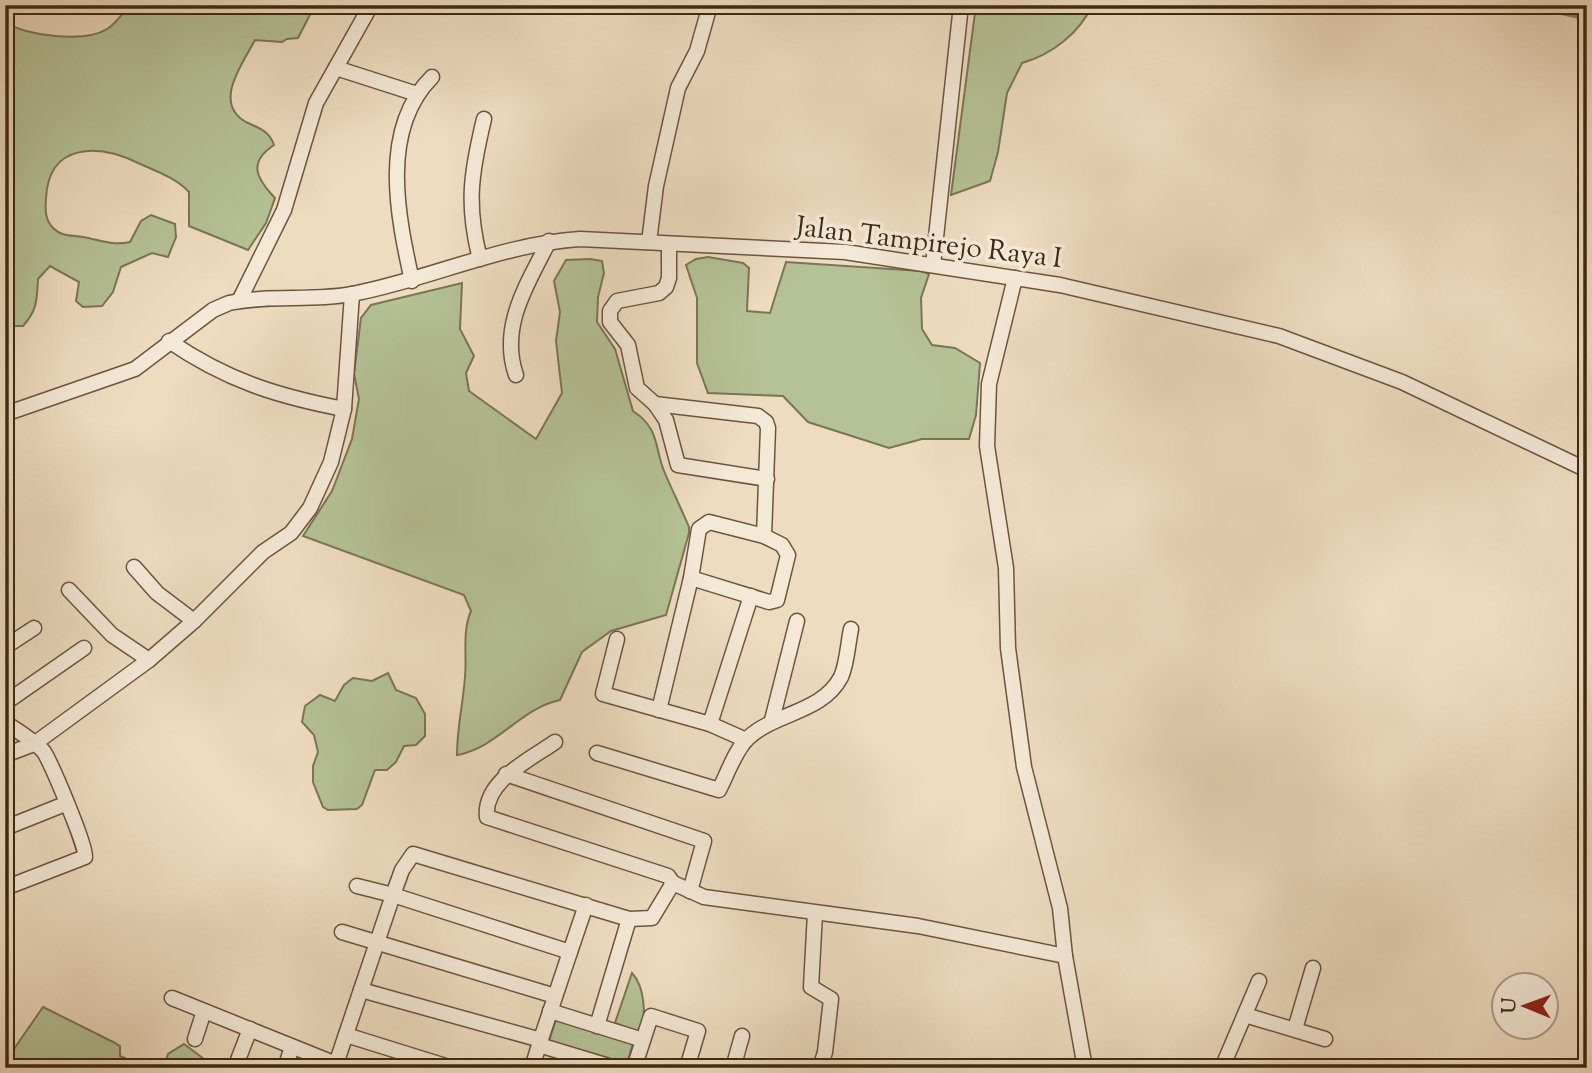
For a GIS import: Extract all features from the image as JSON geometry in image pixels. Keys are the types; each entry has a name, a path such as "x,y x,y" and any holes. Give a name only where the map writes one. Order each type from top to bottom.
{"street":[{"path":"239,301 284,210 316,103 372,5"},
{"path":"649,243 656,186 678,88 697,51 710,5"},
{"path":"933,265 961,5"},
{"path":"336,68 416,94"},
{"path":"412,281 401,226 396,180 403,132 416,94 432,77"},
{"path":"480,259 471,226 470,197 471,172 484,119"},
{"name":"Jalan Tampirejo Raya I","path":"5,414 135,369 213,310 239,301 352,294 412,281 549,241 580,239 845,253 1060,285 1279,336 1402,383 1587,470"},
{"path":"516,375 511,360 511,330 525,285 549,241"},
{"path":"669,244 669,278 666,287 659,293 625,297 617,301 610,311 610,322 631,352 633,379 637,388 655,404 670,430 678,465 767,479"},
{"path":"1015,278 989,384 987,446 1006,568 1008,649 1022,754 1060,908 1065,956 1085,1068"},
{"path":"5,755 34,744 149,660 194,621 263,552 291,533 310,508 334,452 344,410 352,294"},
{"path":"169,341 205,366 247,385 291,399 344,410"},
{"path":"655,404 762,418 768,428 764,536"},
{"path":"659,710 691,579 699,529 705,523 764,536 782,545 788,555 776,600 769,602 691,579"},
{"path":"134,568 157,593 194,621"},
{"path":"69,590 112,635 149,660"},
{"path":"710,724 751,596"},
{"path":"772,720 797,621"},
{"path":"5,647 34,628"},
{"path":"597,752 719,790 746,740 772,720 808,708 828,694 841,676 851,629"},
{"path":"617,639 603,695 710,724 746,740"},
{"path":"5,703 84,648"},
{"path":"5,722 43,751 65,804 80,831 85,857 5,888"},
{"path":"555,742 506,774 486,811 491,821 668,876 673,883 704,897 918,926 1065,956"},
{"path":"506,774 704,841 690,891"},
{"path":"5,828 65,804"},
{"path":"172,998 336,1066 402,870 413,854 629,919 652,918 673,883"},
{"path":"357,886 570,952"},
{"path":"532,1068 586,905"},
{"path":"815,912 811,987 831,999 825,1052 820,1068"},
{"path":"597,1026 629,919"},
{"path":"342,932 555,996"},
{"path":"1295,1029 1313,968"},
{"path":"1225,1067 1259,981"},
{"path":"361,990 540,1042 585,1064 614,1068"},
{"path":"195,1039 204,1011"},
{"path":"550,1011 643,1040"},
{"path":"1245,1015 1325,1039"},
{"path":"634,1068 651,1016 698,1031 687,1068"},
{"path":"236,1065 250,1029"},
{"path":"346,1035 452,1068"},
{"path":"733,1068 742,1036"},
{"path":"285,1068 292,1046"}],"green space":[{"path":"136,5 315,5 298,38 282,42 255,40 233,82 231,104 236,114 266,133 274,145 260,158 258,165 263,184 275,198 266,223 248,250 189,226 189,192 172,179 123,157 93,151 78,152 66,157 56,166 49,180 46,210 48,221 53,228 67,235 124,243 130,242 141,221 151,215 175,224 176,237 168,257 152,253 121,267 113,292 102,306 83,307 76,301 79,282 50,266 38,279 35,305 28,321 23,326 5,326 5,22 40,34 85,36 107,29"},
{"path":"976,5 1092,5 1080,25 1054,49 1022,63 1007,93 998,152 990,181 951,195"},
{"path":"708,257 743,263 749,268 747,311 770,313 786,262 921,271 929,274 921,298 922,329 932,345 955,348 980,363 976,415 969,439 922,439 889,448 808,422 783,396 708,393 697,363 697,298 686,265 696,259"},
{"path":"566,260 602,261 604,273 598,297 597,322 615,349 633,411 652,431 664,471 689,527 689,533 666,615 611,631 582,652 560,700 533,711 484,745 457,755 465,677 466,635 471,611 464,595 303,536 332,491 352,439 359,399 354,374 361,318 371,305 462,283 460,329 474,356 466,373 469,391 536,439 562,393 556,341 560,312 554,281"},
{"path":"388,673 396,690 416,698 425,714 425,736 416,745 404,746 396,762 387,770 375,770 362,805 357,809 328,810 323,807 313,782 313,766 318,752 314,735 302,722 305,706 320,695 335,701 344,685 353,678 372,681"},
{"path":"632,973 640,986 643,1002 641,1033 615,1023"},
{"path":"43,1007 120,1046 120,1056 147,1068 5,1068 5,1062"},
{"path":"556,1019 633,1043 627,1064 549,1041"},
{"path":"184,1044 216,1068 164,1068 168,1054"}],"waterway":[{"path":"1525,5 1587,19"}]}
